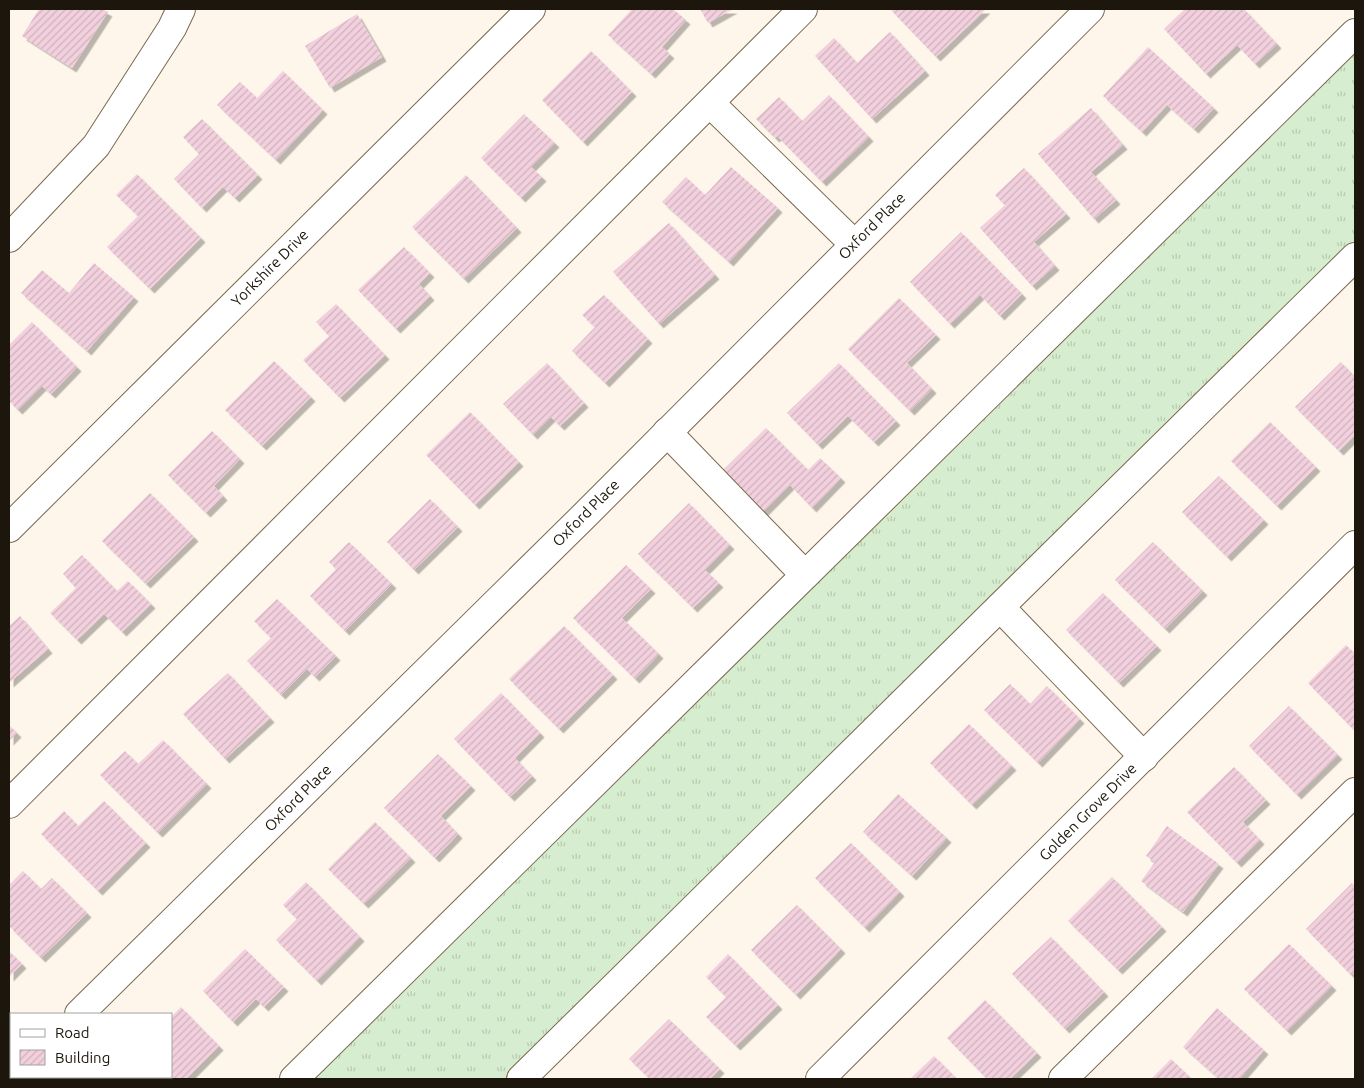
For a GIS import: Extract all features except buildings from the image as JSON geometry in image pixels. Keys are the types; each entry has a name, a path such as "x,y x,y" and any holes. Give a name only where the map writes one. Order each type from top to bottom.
{"street":[{"path":"9,238 96,146 172,28 181,9"},
{"name":"Yorkshire Drive","path":"9,528 531,9"},
{"path":"9,804 803,9"},
{"name":"Oxford Place","path":"80,1013 667,432 1090,9"},
{"path":"294,1079 1355,33"},
{"path":"710,102 854,244"},
{"path":"521,1079 1355,256"},
{"path":"667,432 805,575"},
{"name":"Golden Grove Drive","path":"820,1079 1355,545"},
{"path":"1000,608 1144,757"},
{"path":"1063,1079 1355,792"}],"green space":[{"path":"1355,33 1355,257 521,1079 294,1079"}]}
